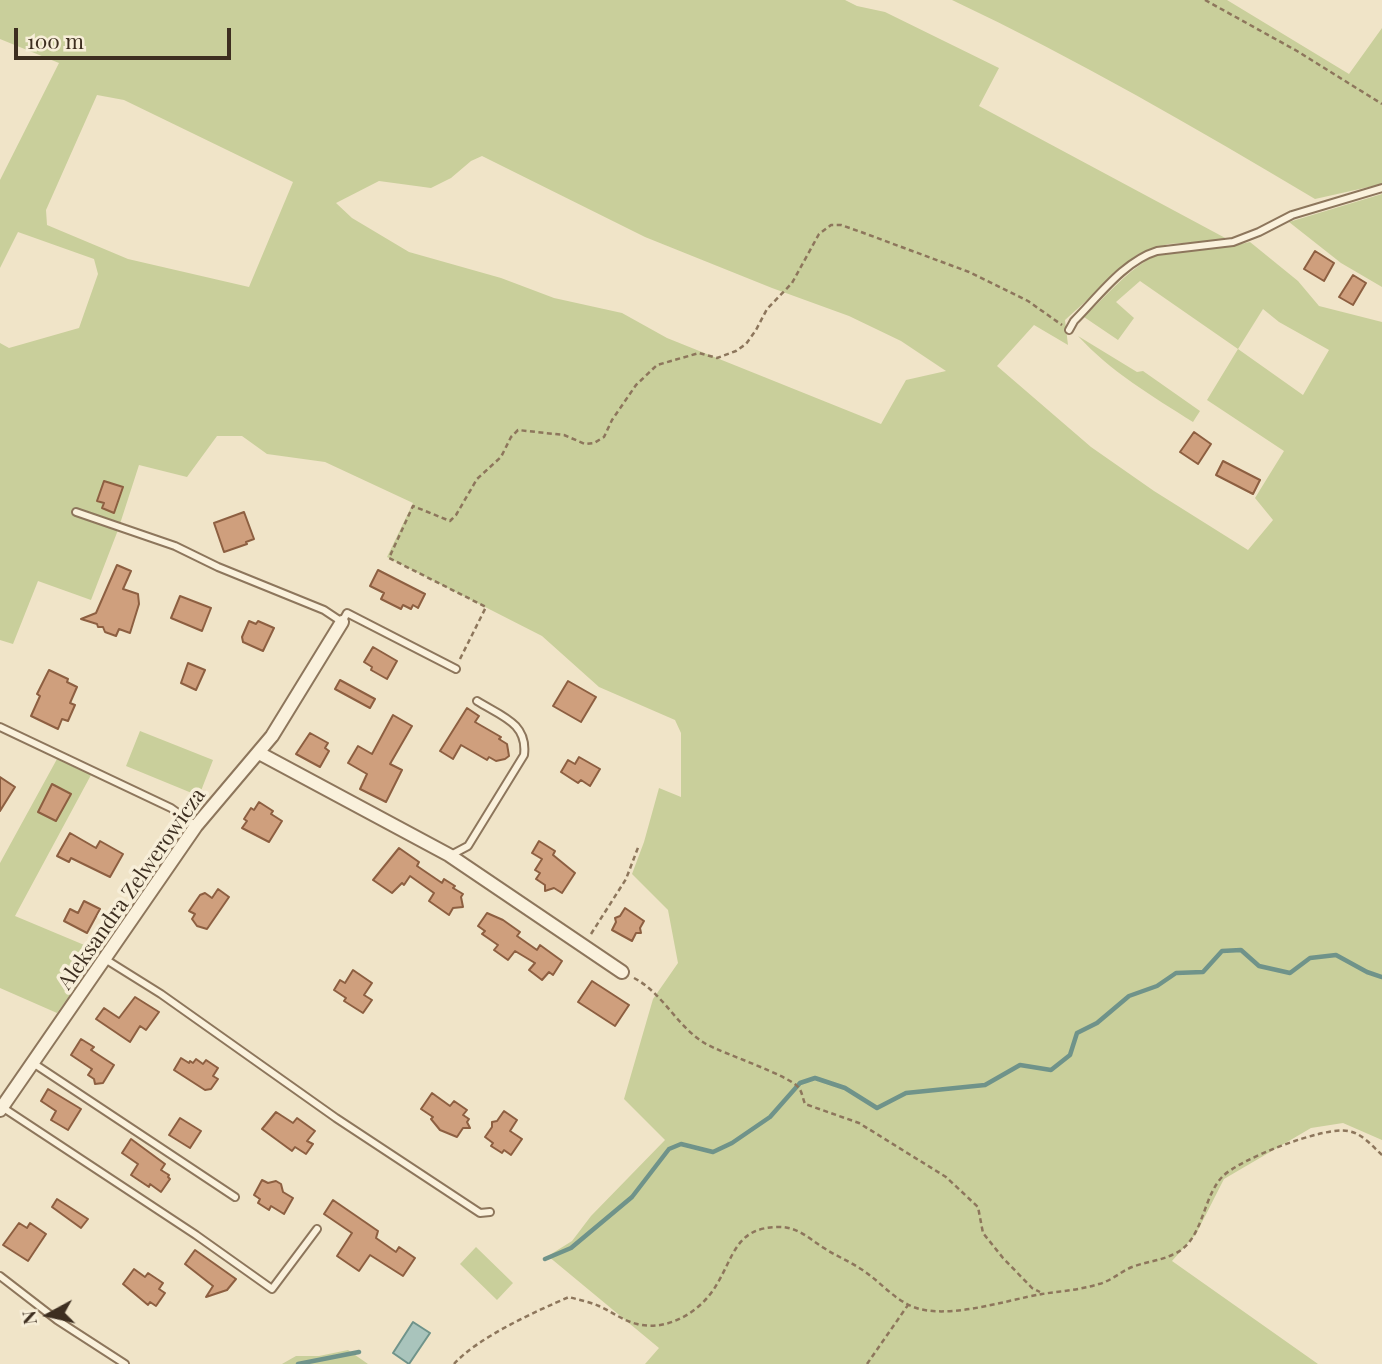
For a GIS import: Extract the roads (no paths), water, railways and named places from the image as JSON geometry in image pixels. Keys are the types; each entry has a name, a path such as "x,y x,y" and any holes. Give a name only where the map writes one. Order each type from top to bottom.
{"street":[{"name":"Aleksandra Zelwerowicza","path":"1,1108 196,826 259,753 279,725 342,622"},
{"path":"259,753 449,855 622,972"}],"lane":[{"path":"1069,330 1074,321 1130,265 1146,254 1233,242 1292,215 1382,188"},
{"path":"76,512 174,546 324,610 342,622 347,613 456,669"},
{"path":"449,855 468,846 524,755 526,741 520,728 477,701"},
{"path":"0,727 171,808 196,826"},
{"path":"105,959 161,994 336,1118 480,1213 490,1212"},
{"path":"33,1063 235,1197"},
{"path":"1,1108 196,1235 272,1289 317,1228"},
{"path":"0,1276 57,1320 125,1364"}],"water":[{"path":"413,1322 430,1333 409,1364 393,1353"}],"waterway":[{"path":"545,1259 571,1248 632,1197 669,1149 681,1144 713,1152 732,1143 770,1117 800,1083 815,1078 845,1088 877,1108 906,1093 985,1085 1020,1065 1051,1070 1070,1055 1077,1033 1097,1023 1129,996 1157,986 1176,973 1203,972 1222,951 1241,950 1259,966 1290,973 1310,958 1336,955 1382,977"},
{"path":"298,1364 359,1352"}]}
